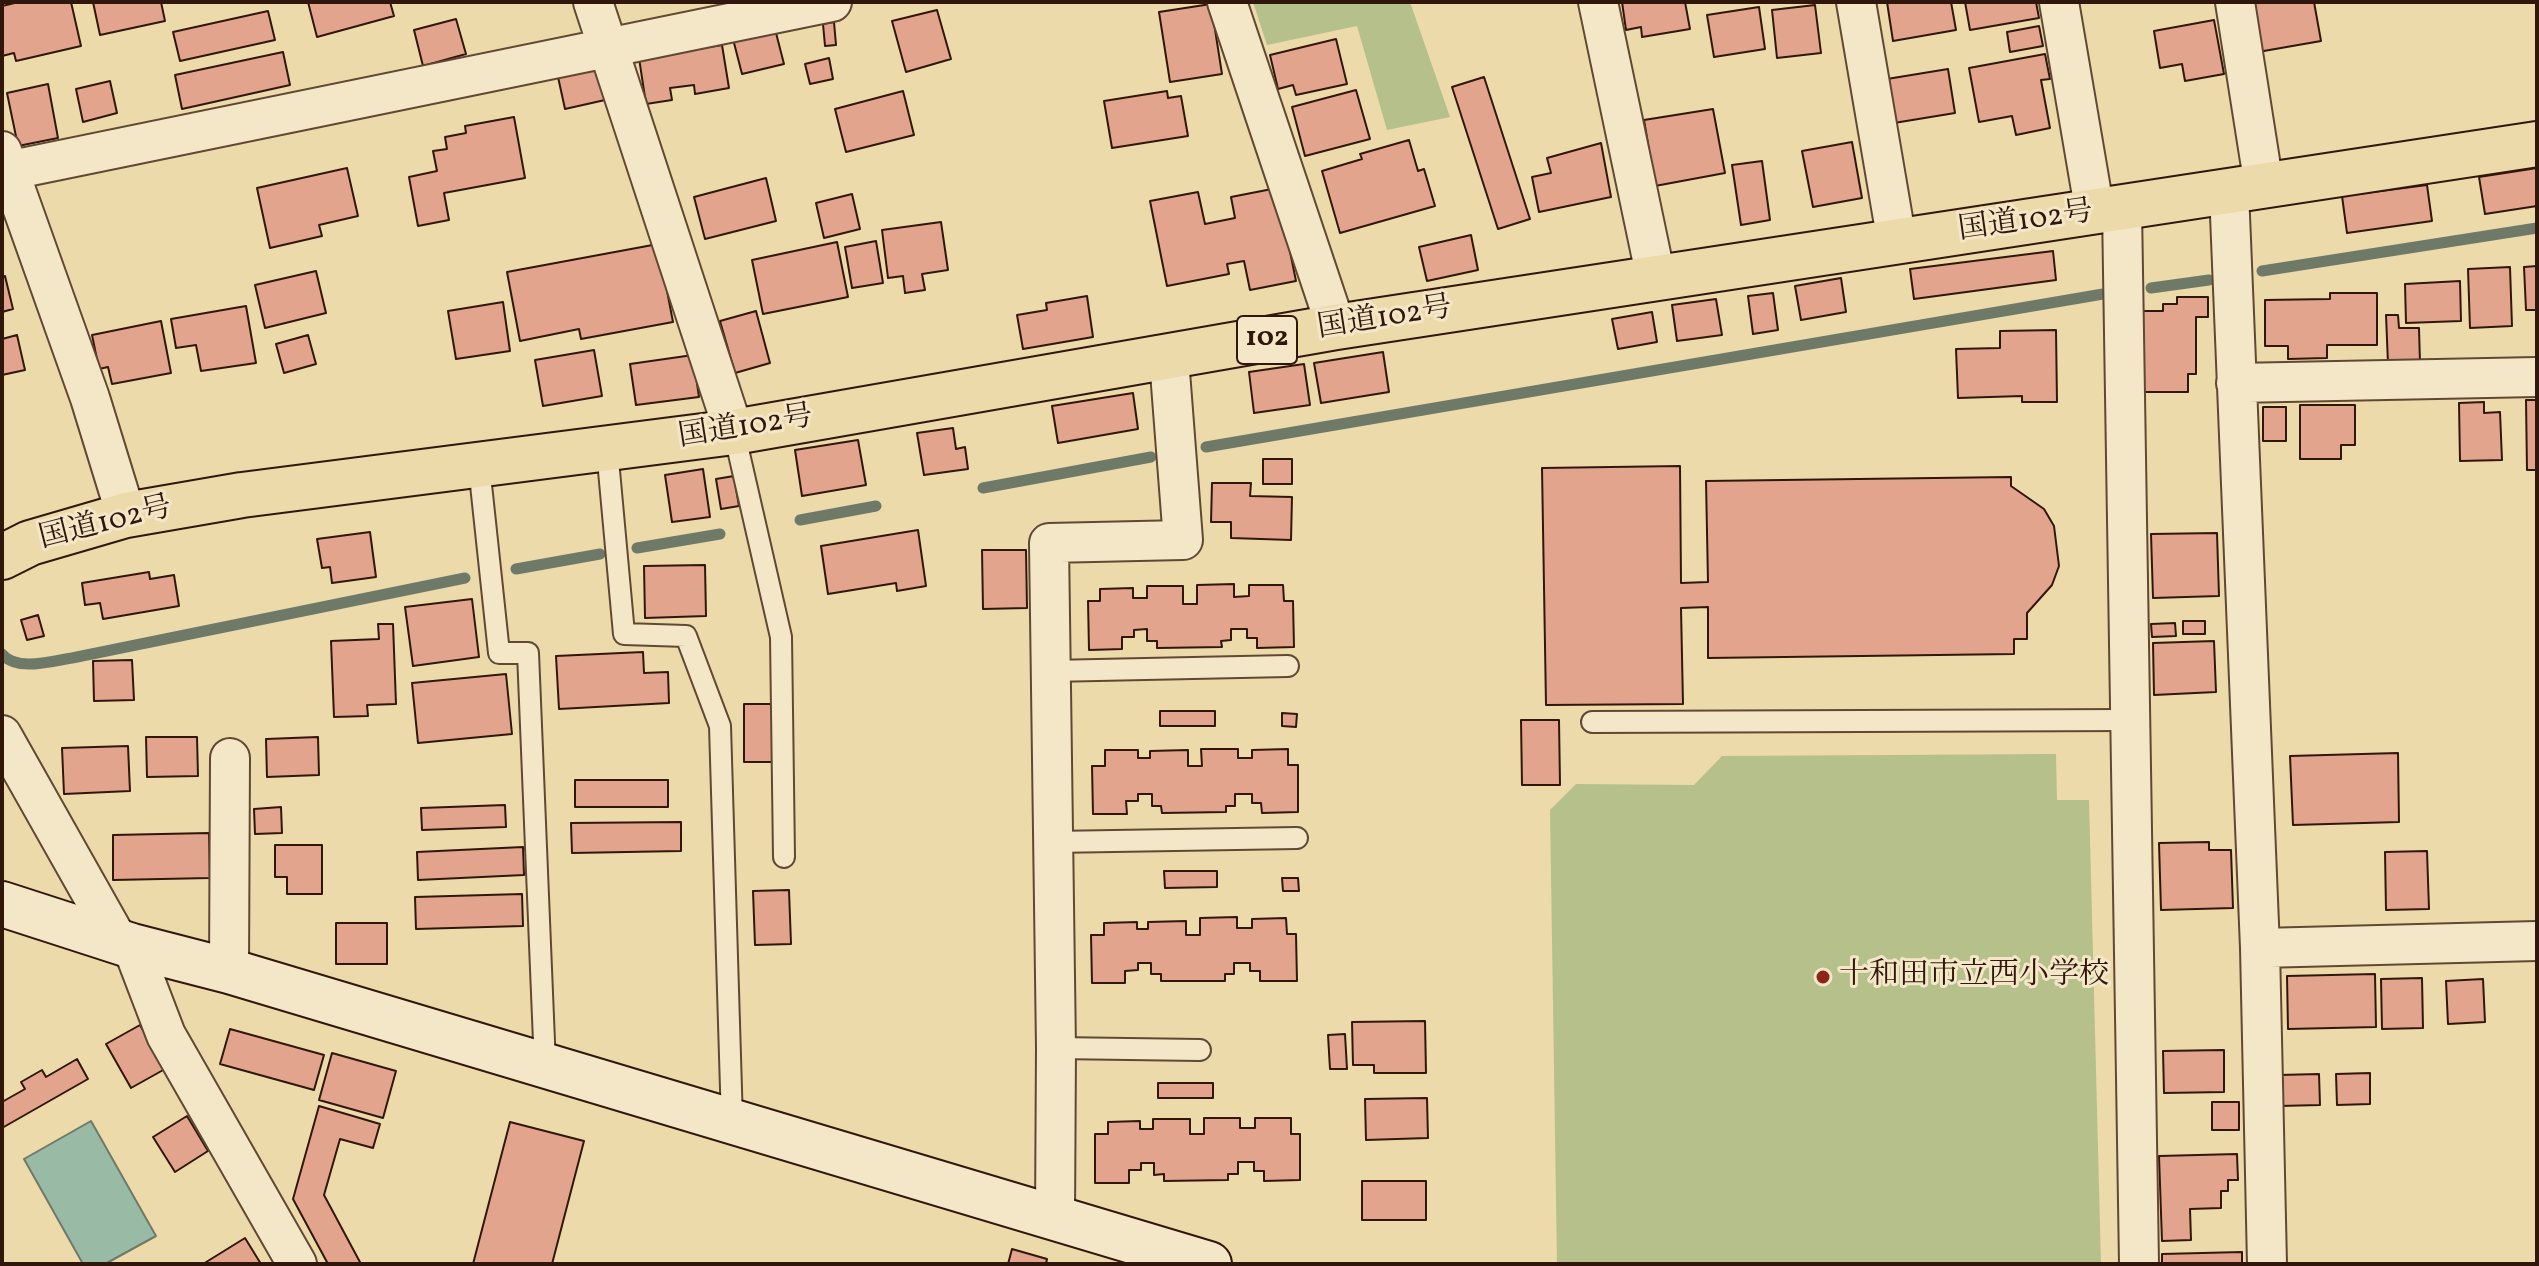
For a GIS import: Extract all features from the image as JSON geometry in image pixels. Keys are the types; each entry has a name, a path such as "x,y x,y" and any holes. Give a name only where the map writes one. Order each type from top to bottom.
{"highway":[{"name":"国道102号","path":"2,557 30,543 126,515 242,495 734,432 1169,359 1336,327 2537,144"}],"street":[{"path":"593,2 734,432"},
{"path":"126,515 90,398 4,165 609,49 832,2"},
{"path":"1227,2 1336,327"},
{"path":"1598,2 1656,278"},
{"path":"1856,2 1897,242"},
{"path":"2059,2 2108,211 2130,720 2139,1264"},
{"path":"2235,2 2246,188 2236,383 2260,948 2267,1264"},
{"path":"1055,1218 1056,1048 1049,543 1183,540 1169,359"},
{"path":"2236,383 2537,377"},
{"path":"2,735 125,942 166,1035 297,1264"},
{"path":"229,971 230,758"},
{"path":"2,904 1055,1218 1115,1251 1209,1264"},
{"path":"2260,948 2537,941"}],"lane":[{"path":"734,432 781,637 784,857"},
{"path":"607,449 624,634 686,636 720,726 732,1122"},
{"path":"479,466 499,653 528,653 545,1066"},
{"path":"1050,671 1288,666"},
{"path":"1592,722 2130,720"},
{"path":"1053,842 1297,838"},
{"path":"1056,1048 1200,1050"}],"shaded area":[{"path":"1253,2 1410,2 1450,117 1387,130 1357,26 1267,45"},
{"path":"2056,754 2057,800 2089,800 2101,1264 1557,1264 1550,810 1576,784 1694,785 1722,756"},
{"path":"91,1121 156,1236 105,1264 83,1264 24,1159"}],"building":[{"path":"19,2 71,2 81,46 16,61 14,53 2,56 2,6"},
{"path":"93,2 161,2 165,21 100,35"},
{"path":"308,2 390,2 394,16 317,37"},
{"path":"1622,2 1685,2 1690,29 1642,37 1641,27 1626,30"},
{"path":"1887,2 1951,2 1956,30 1893,41"},
{"path":"1965,2 2036,2 2039,18 1970,30"},
{"path":"2249,2 2314,2 2321,41 2258,52"},
{"path":"1211,4 1222,74 1170,82 1159,12"},
{"path":"1815,5 1821,53 1777,58 1772,10"},
{"path":"1759,7 1765,49 1714,57 1707,15"},
{"path":"937,10 951,59 906,72 892,21"},
{"path":"268,11 275,40 180,61 173,32"},
{"path":"456,19 466,54 423,66 414,30"},
{"path":"2214,20 2224,74 2185,81 2182,64 2160,68 2154,31"},
{"path":"834,22 836,45 825,46 823,24"},
{"path":"2039,26 2043,46 2010,52 2007,32"},
{"path":"775,29 784,64 742,74 733,39"},
{"path":"1336,39 1347,84 1296,95 1293,85 1278,89 1270,55"},
{"path":"722,45 729,88 695,94 694,85 670,88 672,100 646,104 639,58"},
{"path":"283,52 290,85 182,109 175,75"},
{"path":"2045,54 2050,79 2041,80 2050,128 2016,135 2012,116 1979,122 1969,68"},
{"path":"829,58 833,79 810,84 805,64"},
{"path":"599,69 605,100 565,109 558,77"},
{"path":"1948,69 1955,113 1894,123 1887,79"},
{"path":"1484,77 1530,219 1498,229 1452,87"},
{"path":"110,81 117,113 83,122 76,89"},
{"path":"48,84 58,138 18,146 7,93"},
{"path":"1356,90 1370,139 1305,156 1292,107"},
{"path":"903,91 914,135 846,152 835,109"},
{"path":"1167,91 1168,98 1181,96 1188,136 1112,148 1104,101"},
{"path":"1713,109 1725,173 1655,186 1644,120"},
{"path":"514,117 525,178 444,193 449,220 418,226 409,177 437,171 433,151 447,149 445,137 466,133 465,126"},
{"path":"1409,140 1418,171 1424,169 1435,206 1340,233 1322,171 1362,159 1360,154"},
{"path":"1852,142 1862,198 1813,207 1802,151"},
{"path":"1601,143 1611,197 1539,212 1532,177 1551,173 1547,158"},
{"path":"1762,161 1770,220 1741,225 1732,165"},
{"path":"347,168 358,216 319,225 322,236 270,248 257,188"},
{"path":"2537,168 2537,206 2485,214 2479,177"},
{"path":"766,178 776,221 705,239 694,197"},
{"path":"2427,185 2432,221 2347,233 2342,196"},
{"path":"1277,188 1296,281 1250,290 1244,261 1227,264 1229,274 1167,286 1150,201 1198,192 1205,224 1235,218 1231,197"},
{"path":"852,194 860,229 824,238 816,203"},
{"path":"941,222 948,270 922,274 925,290 905,293 903,276 888,278 882,230"},
{"path":"1471,235 1478,270 1427,281 1419,247"},
{"path":"876,241 883,283 852,288 845,247"},
{"path":"837,242 848,297 763,314 752,260"},
{"path":"658,244 673,322 581,339 579,329 520,341 507,272"},
{"path":"2053,251 2056,280 1914,299 1910,269"},
{"path":"2537,266 2537,310 2526,310 2524,267"},
{"path":"2510,267 2512,326 2470,328 2468,269"},
{"path":"316,271 326,313 265,328 255,285"},
{"path":"5,276 13,309 2,312 2,277"},
{"path":"1841,278 1846,312 1801,320 1795,286"},
{"path":"2460,281 2461,321 2406,323 2405,284"},
{"path":"1773,293 1778,330 1753,334 1748,296"},
{"path":"2330,293 2377,293 2377,345 2327,345 2327,358 2288,359 2288,346 2265,346 2265,300 2330,299"},
{"path":"1087,296 1093,337 1023,349 1017,315 1047,310 1046,303"},
{"path":"2177,297 2208,297 2208,317 2196,317 2196,374 2188,374 2188,392 2143,392 2143,311 2163,311 2163,304 2177,304"},
{"path":"1716,299 1722,335 1677,341 1672,305"},
{"path":"503,302 510,351 456,359 448,311"},
{"path":"246,306 256,363 201,371 196,345 176,348 171,319"},
{"path":"756,311 770,363 735,373 720,321"},
{"path":"1652,312 1657,342 1618,349 1612,319"},
{"path":"2386,315 2398,315 2399,328 2419,328 2420,363 2388,364"},
{"path":"161,321 171,373 112,384 108,367 99,369 92,335"},
{"path":"2056,330 2057,402 2022,402 2022,396 1958,398 1956,349 2000,348 2000,331"},
{"path":"17,335 25,370 2,375 2,339"},
{"path":"308,335 316,364 284,373 276,344"},
{"path":"594,350 602,396 543,406 535,360"},
{"path":"1383,352 1389,392 1321,403 1314,363"},
{"path":"693,355 699,397 636,405 630,364"},
{"path":"1304,364 1310,405 1254,413 1249,372"},
{"path":"1133,393 1138,429 1058,443 1052,406"},
{"path":"2526,400 2537,400 2537,470 2527,470"},
{"path":"2484,402 2484,413 2500,412 2502,460 2460,461 2459,403"},
{"path":"2300,405 2355,405 2355,445 2341,445 2341,459 2300,459"},
{"path":"2263,407 2286,407 2286,441 2263,441"},
{"path":"953,428 956,449 965,447 968,469 924,475 917,433"},
{"path":"858,440 866,485 802,496 795,450"},
{"path":"1263,459 1292,459 1292,484 1263,484"},
{"path":"1680,466 1681,583 1708,582 1706,481 2011,477 2011,486 2044,509 2054,526 2059,566 2052,585 2027,613 2027,639 2014,639 2014,654 1708,658 1708,607 1681,608 1683,704 1546,705 1542,468"},
{"path":"703,469 710,517 672,522 665,475"},
{"path":"734,476 739,506 721,509 716,479"},
{"path":"1212,483 1251,483 1250,496 1292,497 1291,540 1231,538 1231,522 1211,522"},
{"path":"918,530 926,586 897,591 896,583 828,594 821,546"},
{"path":"370,532 376,577 332,583 330,567 322,568 317,539"},
{"path":"2217,533 2219,596 2153,598 2151,534"},
{"path":"982,550 1026,550 1027,608 983,609"},
{"path":"705,565 706,616 645,618 644,566"},
{"path":"149,572 150,579 174,575 179,606 103,619 100,603 85,605 82,583"},
{"path":"1234,584 1234,597 1249,596 1249,585 1283,585 1284,601 1293,601 1294,647 1257,648 1257,638 1247,638 1247,629 1231,629 1231,640 1221,641 1222,647 1157,648 1157,641 1147,641 1147,629 1134,630 1134,637 1122,637 1122,649 1089,650 1088,601 1100,601 1100,589 1133,588 1133,598 1147,598 1147,586 1183,586 1183,604 1197,604 1197,585"},
{"path":"472,599 479,657 413,666 405,607"},
{"path":"38,615 44,636 27,640 21,620"},
{"path":"2183,621 2205,621 2205,634 2183,634"},
{"path":"2175,623 2176,636 2152,637 2151,624"},
{"path":"378,624 393,624 396,704 367,705 368,716 334,717 331,641 379,639"},
{"path":"2214,641 2216,692 2154,695 2153,643"},
{"path":"643,652 644,673 668,672 669,703 559,709 556,656"},
{"path":"132,660 134,700 94,701 93,661"},
{"path":"506,674 512,734 418,743 412,683"},
{"path":"744,704 773,704 773,762 744,762"},
{"path":"1160,711 1215,711 1215,726 1160,726"},
{"path":"1282,713 1297,714 1296,727 1282,726"},
{"path":"1521,720 1559,720 1560,785 1522,785"},
{"path":"146,737 197,737 198,776 147,777"},
{"path":"318,737 319,775 267,777 266,739"},
{"path":"128,746 130,791 64,794 62,748"},
{"path":"1201,749 1238,749 1238,758 1252,758 1252,750 1288,749 1288,765 1298,765 1298,812 1262,813 1261,803 1252,803 1252,794 1235,794 1235,806 1226,806 1226,812 1162,813 1161,806 1152,806 1152,794 1138,794 1138,801 1126,801 1127,814 1093,814 1092,766 1105,766 1105,750 1138,750 1138,758 1150,758 1150,751 1188,750 1188,766 1202,766"},
{"path":"2398,753 2399,822 2293,825 2290,756"},
{"path":"575,780 668,780 668,807 575,807"},
{"path":"505,805 506,827 422,830 421,808"},
{"path":"281,807 282,833 255,834 254,809"},
{"path":"681,822 681,851 572,853 571,823"},
{"path":"209,833 210,878 113,880 113,835"},
{"path":"2209,842 2209,850 2231,850 2233,908 2161,910 2159,843"},
{"path":"275,845 322,845 322,894 287,894 287,877 275,877"},
{"path":"523,847 524,875 418,880 417,852"},
{"path":"2427,851 2429,909 2386,910 2385,852"},
{"path":"1164,871 1217,871 1217,887 1165,888"},
{"path":"1282,878 1298,878 1299,891 1283,891"},
{"path":"789,890 791,944 755,945 753,891"},
{"path":"522,894 523,926 416,929 415,897"},
{"path":"1237,917 1237,928 1252,928 1252,919 1286,918 1287,934 1296,934 1297,981 1260,981 1260,971 1250,971 1250,963 1234,963 1234,974 1225,974 1225,981 1161,981 1161,974 1151,974 1151,963 1138,963 1138,970 1125,971 1125,983 1092,983 1091,935 1104,935 1104,923 1137,922 1137,929 1148,929 1148,922 1186,921 1186,935 1200,935 1200,918"},
{"path":"336,923 387,923 387,964 336,964"},
{"path":"2375,974 2376,1027 2288,1029 2287,976"},
{"path":"2422,978 2423,1028 2382,1029 2381,979"},
{"path":"2483,979 2485,1022 2448,1024 2446,981"},
{"path":"1425,1021 1426,1073 1374,1073 1374,1065 1353,1065 1352,1022"},
{"path":"140,1025 165,1069 131,1088 106,1044"},
{"path":"230,1029 324,1055 314,1090 220,1064"},
{"path":"1345,1034 1347,1069 1330,1069 1328,1035"},
{"path":"2224,1050 2224,1092 2164,1093 2163,1051"},
{"path":"332,1053 396,1071 383,1118 319,1100"},
{"path":"77,1059 88,1079 2,1128 2,1102 25,1089 21,1082 42,1070 46,1077"},
{"path":"2370,1073 2370,1104 2337,1105 2336,1074"},
{"path":"2319,1074 2320,1105 2279,1106 2279,1075"},
{"path":"1158,1083 1213,1083 1213,1098 1158,1098"},
{"path":"1427,1098 1428,1138 1366,1140 1365,1099"},
{"path":"2212,1102 2239,1102 2239,1130 2212,1130"},
{"path":"319,1106 380,1124 373,1148 340,1139 324,1195 361,1264 328,1264 293,1199"},
{"path":"187,1116 208,1151 175,1172 153,1137"},
{"path":"1204,1118 1240,1118 1240,1128 1255,1128 1255,1118 1291,1118 1291,1134 1300,1134 1300,1180 1264,1181 1264,1171 1254,1171 1254,1162 1238,1162 1238,1174 1228,1174 1228,1180 1164,1181 1164,1174 1154,1175 1154,1163 1141,1163 1141,1170 1129,1170 1129,1183 1095,1183 1095,1134 1108,1134 1108,1122 1140,1121 1140,1129 1153,1129 1153,1119 1190,1119 1190,1134 1204,1134"},
{"path":"510,1122 584,1141 552,1264 473,1264"},
{"path":"2237,1154 2238,1180 2228,1180 2228,1191 2221,1191 2221,1208 2190,1209 2191,1240 2162,1241 2159,1156"},
{"path":"1362,1181 1426,1181 1426,1220 1362,1220"},
{"path":"245,1238 261,1264 203,1264"},
{"path":"1012,1249 1047,1259 1046,1264 1008,1264"},
{"path":"2242,1252 2242,1264 2162,1264 2162,1254"}],"waterway":[{"path":"2262,271 2537,228"},
{"path":"2151,288 2209,280"},
{"path":"1206,447 2103,294"},
{"path":"983,488 1151,457"},
{"path":"800,520 876,506"},
{"path":"637,548 720,534"},
{"path":"516,569 600,554"},
{"path":"2,654 16,663 45,663 465,578"}],"place":[{"name":"十和田市立西小学校","path":"1823,977"}]}
